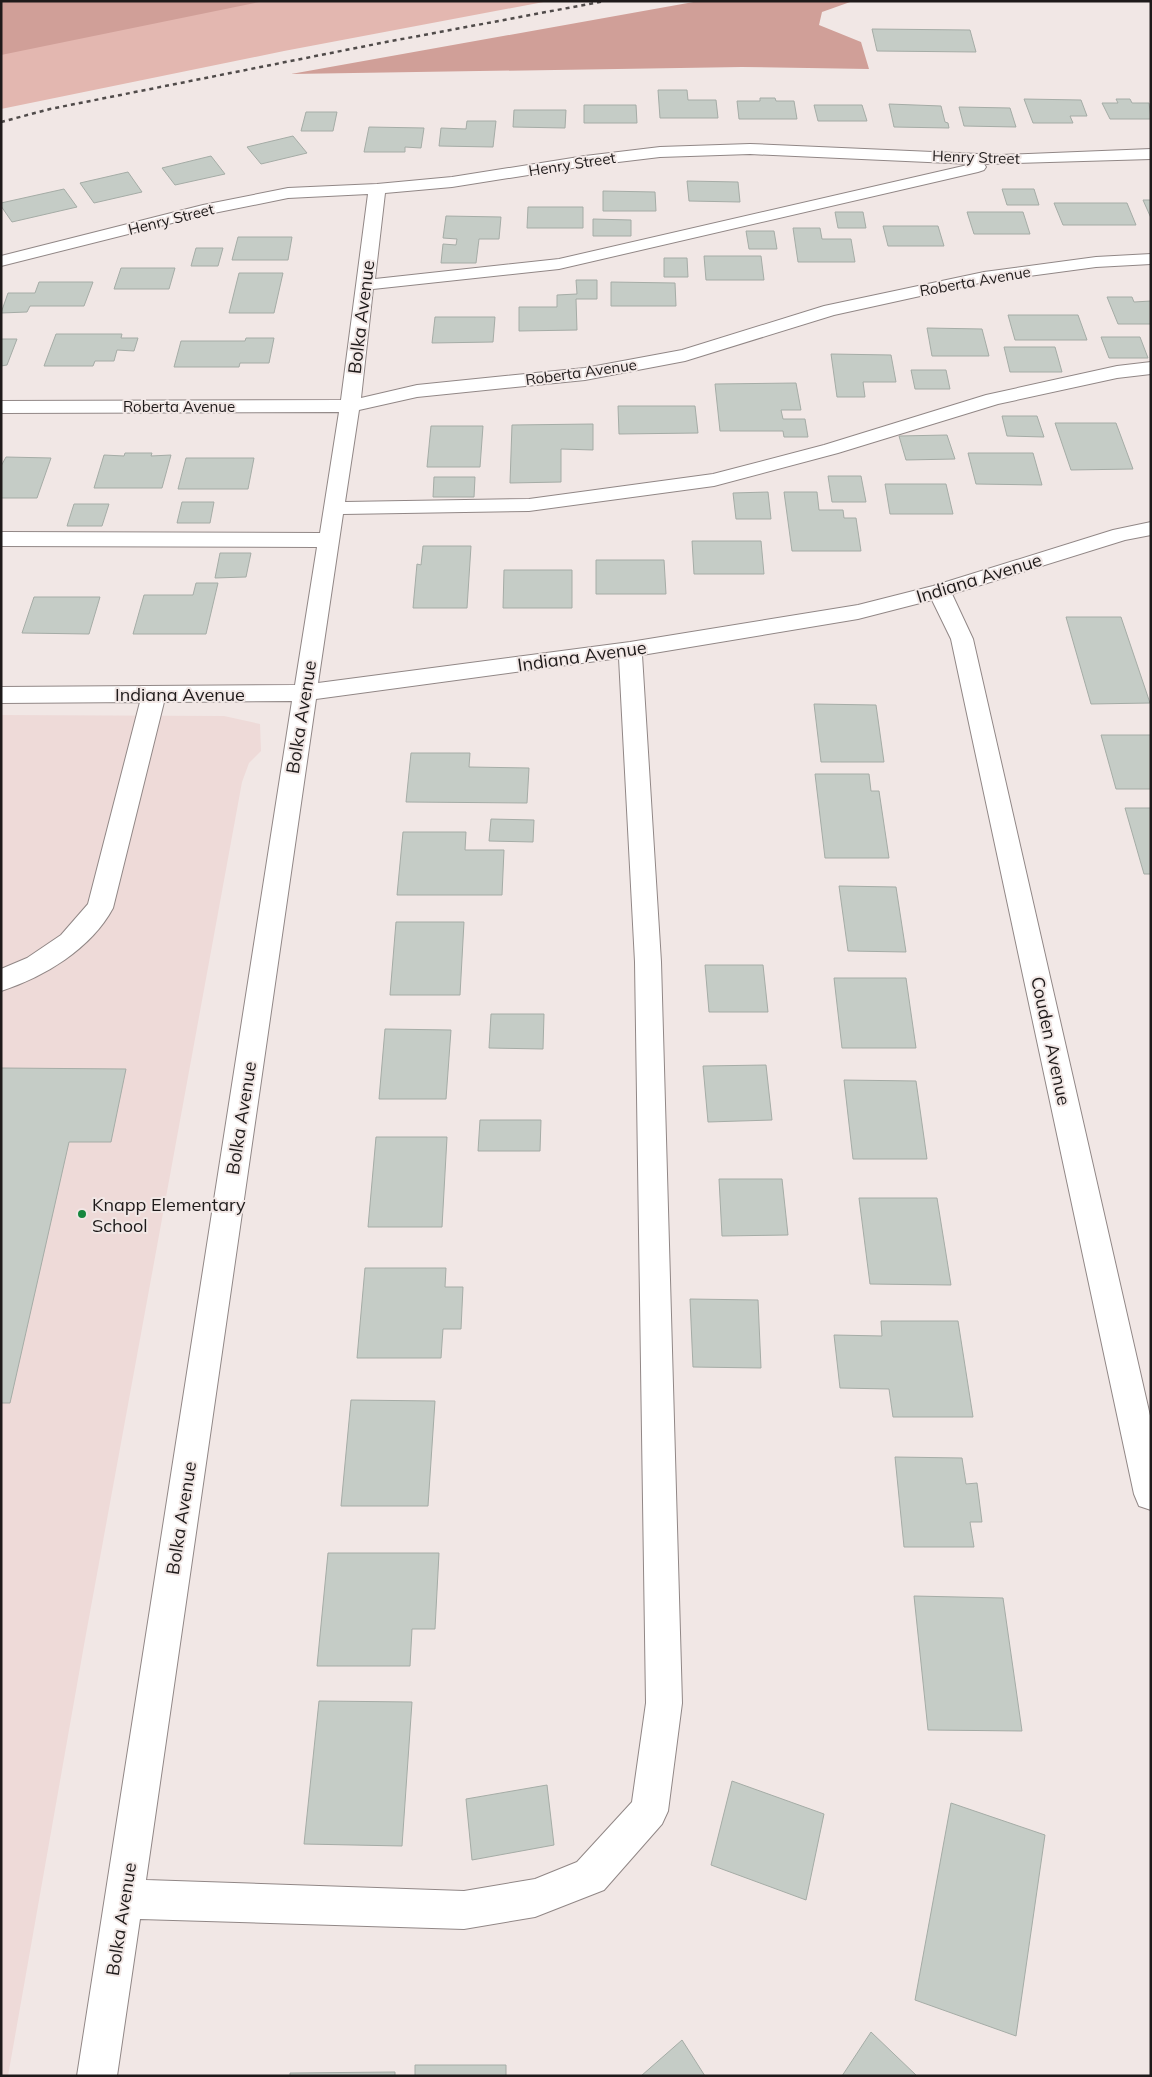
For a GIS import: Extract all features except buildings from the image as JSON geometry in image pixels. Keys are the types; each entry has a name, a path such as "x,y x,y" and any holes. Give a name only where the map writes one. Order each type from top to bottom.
{"street":[{"name":"Henry Street","path":"1,261 203,210 288,193 377,189 478,178 585,161 660,152 750,149 1001,160 1151,154"},
{"path":"365,285 559,264 954,174 1001,160"},
{"name":"Bolka Avenue","path":"97,2076 304,693 350,406 377,189"},
{"name":"Roberta Avenue","path":"1,407 350,406 417,391 585,374 685,355 830,310 984,277 1096,262 1151,259"},
{"path":"334,508 529,505 714,480 831,448 993,399 1117,372 1151,368"},
{"name":"Indiana Avenue","path":"1,695 304,693 630,649 858,612 939,592 1120,535 1151,528"},
{"path":"1,539 329,540"},
{"name":"Couden Avenue","path":"939,592 962,639 1151,1494"},
{"path":"124,1899 464,1910 535,1898 590,1876 649,1811 664,1693 648,962 630,649"},
{"path":"1,982 36,965 70,942 100,908 154,694"}],"shaded area":[{"path":"1,1 264,1 1,55"},
{"path":"259,1 549,1 284,51 1,109 1,54"},
{"path":"699,1 853,1 822,12 819,25 861,42 869,69 742,67 291,74"},
{"name":"Knapp Elementary School","path":"1,715 224,716 260,724 261,751 249,763 242,782 84,1645 8,2076 1,2076"}],"railway":[{"path":"1,122 50,109 381,43 605,1"}],"place":[{"name":"Knapp Elementary School","path":"82,1214"}]}
